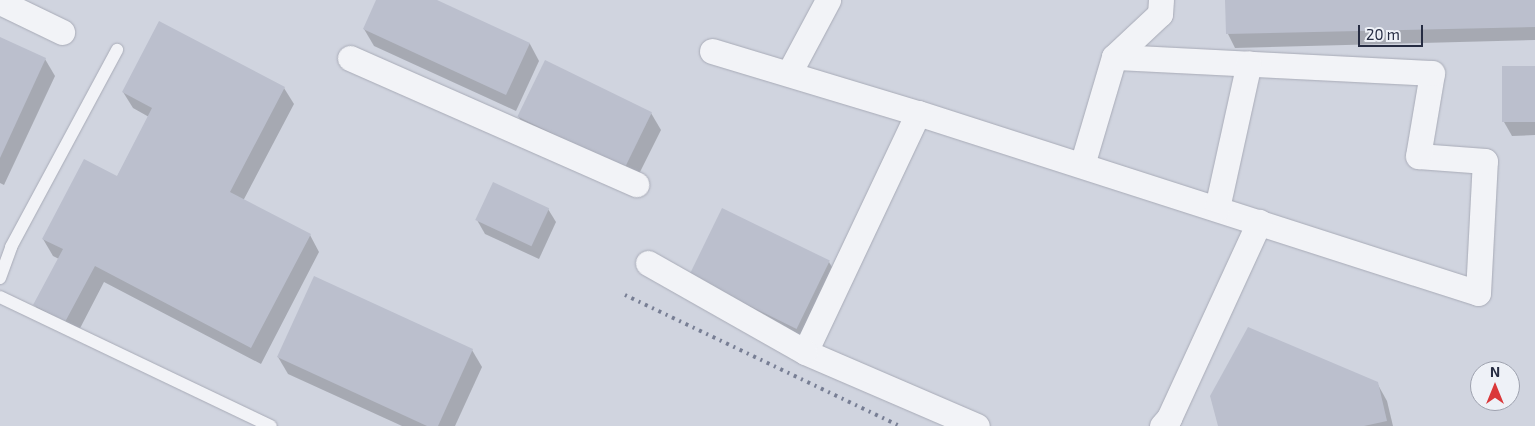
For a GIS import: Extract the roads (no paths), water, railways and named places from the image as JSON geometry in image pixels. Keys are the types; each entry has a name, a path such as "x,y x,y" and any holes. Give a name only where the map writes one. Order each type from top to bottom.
{"street":[{"path":"789,73 828,0"},
{"path":"1082,165 1114,56 1160,14 1161,0"},
{"path":"0,2 62,32"},
{"path":"712,51 918,113 1478,293 1485,161 1418,156 1432,73 1114,56"},
{"path":"350,58 636,184"},
{"path":"1217,208 1249,63"},
{"path":"805,352 918,113"},
{"path":"1162,426 1169,418 1259,222"},
{"path":"648,263 805,352 977,426"}],"lane":[{"path":"0,278 11,247 117,50"},
{"path":"0,297 270,426"}],"railway":[{"path":"625,295 900,426"}]}
